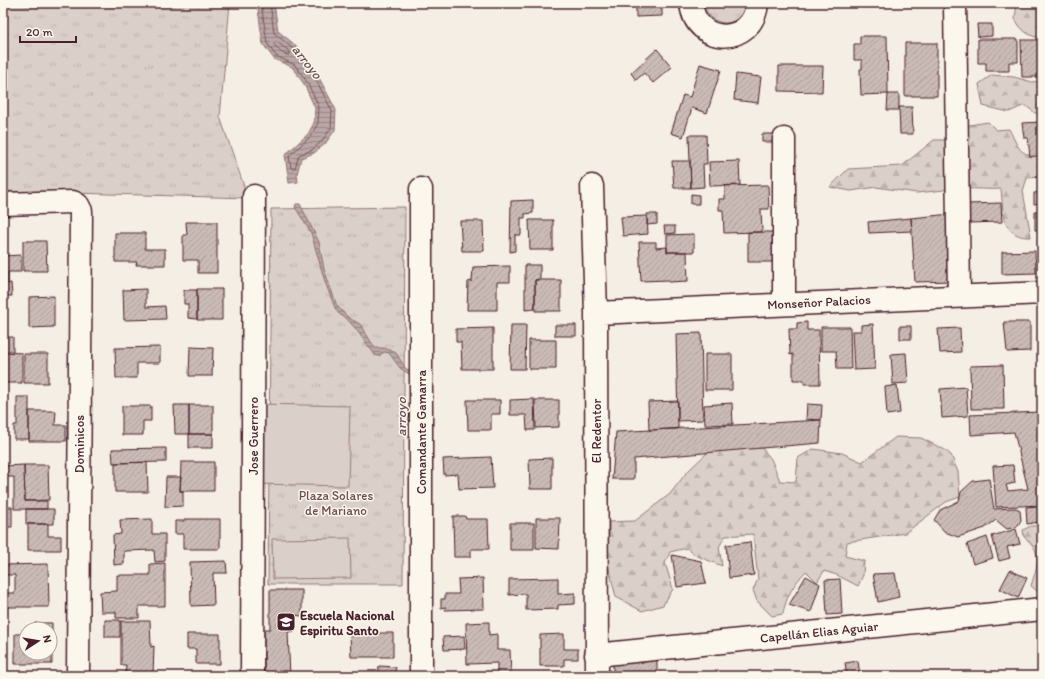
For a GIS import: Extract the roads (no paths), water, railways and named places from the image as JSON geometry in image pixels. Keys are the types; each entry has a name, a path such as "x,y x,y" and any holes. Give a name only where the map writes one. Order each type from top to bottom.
{"street":[{"path":"691,3 692,11 702,28 710,33 720,36 735,34 747,27 754,19 757,10 757,3"},
{"path":"955,3 959,296"},
{"path":"784,139 784,304"},
{"name":"El Redentor","path":"592,186 596,313 596,666"},
{"name":"Comandante Gamarra","path":"421,189 421,676"},
{"name":"Jose Guerrero","path":"252,676 254,196"},
{"name":"Dominicos","path":"3,204 73,202 78,205 81,211 78,676"},
{"name":"Monseñor Palacios","path":"596,313 1042,293"},
{"name":"Capellán Elias Aguiar","path":"596,666 1042,609"}],"water":[{"name":"arroyo","path":"257,3 274,3 278,31 294,44 316,72 336,110 335,130 325,144 314,153 301,158 297,174 298,182 289,183 285,155 308,134 314,123 315,108 304,84 292,67 274,59 263,44"},
{"path":"296,204 300,204 319,242 324,269 337,306 349,318 360,324 375,348 385,348 396,353 406,369 410,370 412,376 400,368 389,353 384,352 379,356 375,355 355,328 347,319 339,314 335,308 325,282 311,233 295,207"}],"place":[{"name":"Escuela Nacional Espiritu Santo","path":"286,622"}],"park label":[{"name":"Plaza Solares de Mariano","path":"336,502"}]}
